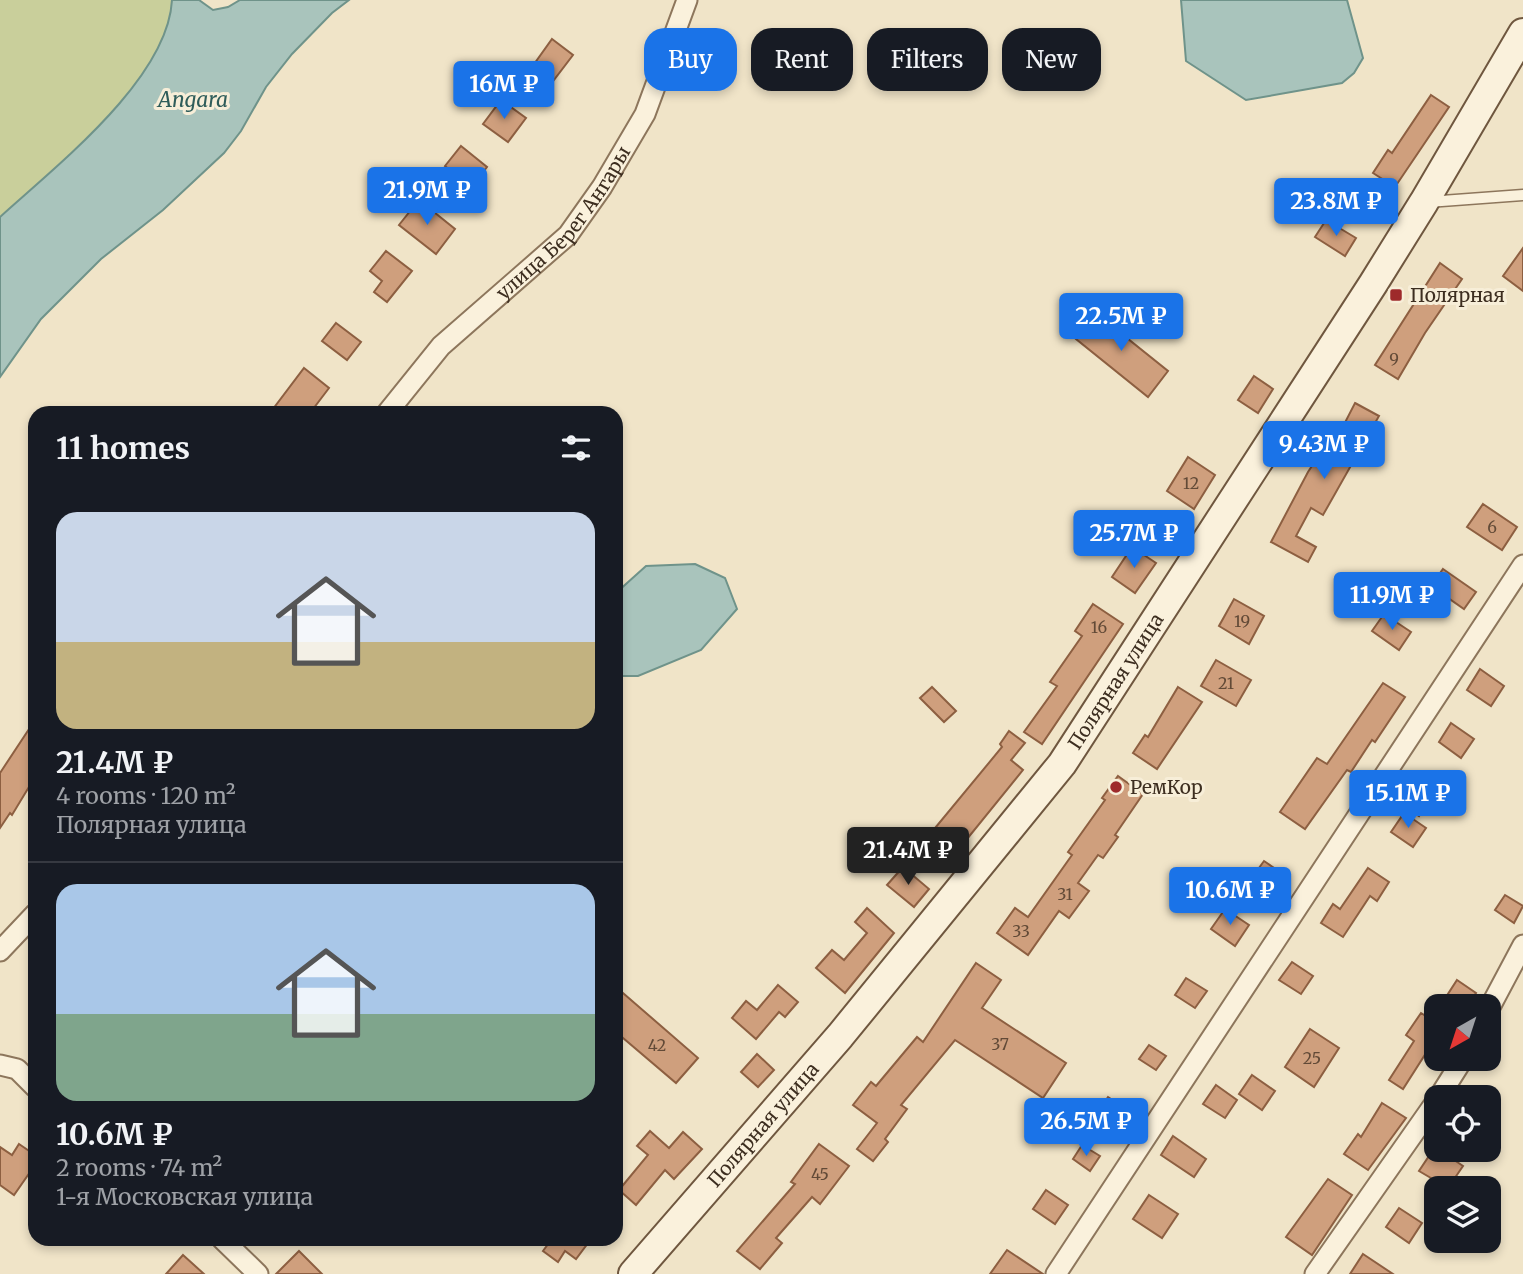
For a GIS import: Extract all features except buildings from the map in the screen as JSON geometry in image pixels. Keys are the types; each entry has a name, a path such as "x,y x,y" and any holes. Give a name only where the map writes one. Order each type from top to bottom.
{"main road":[{"name":"Полярная улица","path":"633,1274 840,1036 1062,764 1424,202 1523,33"}],"street":[{"name":"улица Берег Ангары","path":"393,406 440,346 568,235 602,187 645,114 687,0"},
{"path":"1056,1274 1523,565"},
{"path":"0,951 28,921"},
{"path":"1497,994 1523,945"},
{"path":"0,1049 8,1067 28,1082"},
{"path":"1315,1274 1424,1119"},
{"path":"229,1246 258,1274"}],"lane":[{"path":"1424,202 1523,195"}],"green space":[{"path":"0,0 172,0 166,30 151,60 131,90 78,147 0,217"}],"water":[{"name":"Angara","path":"172,0 199,0 213,10 228,7 240,0 349,0 332,13 292,54 266,87 241,131 224,153 163,210 101,259 41,319 0,377 0,217 78,147 131,90 151,60 166,30"},
{"path":"1181,0 1347,0 1363,58 1354,73 1342,83 1246,100 1186,61"},
{"path":"695,564 725,578 737,609 701,650 638,676 623,676 623,587 646,566"}],"place":[{"name":"Полярная","path":"1396,295"},
{"name":"РемКор","path":"1116,787"}]}
